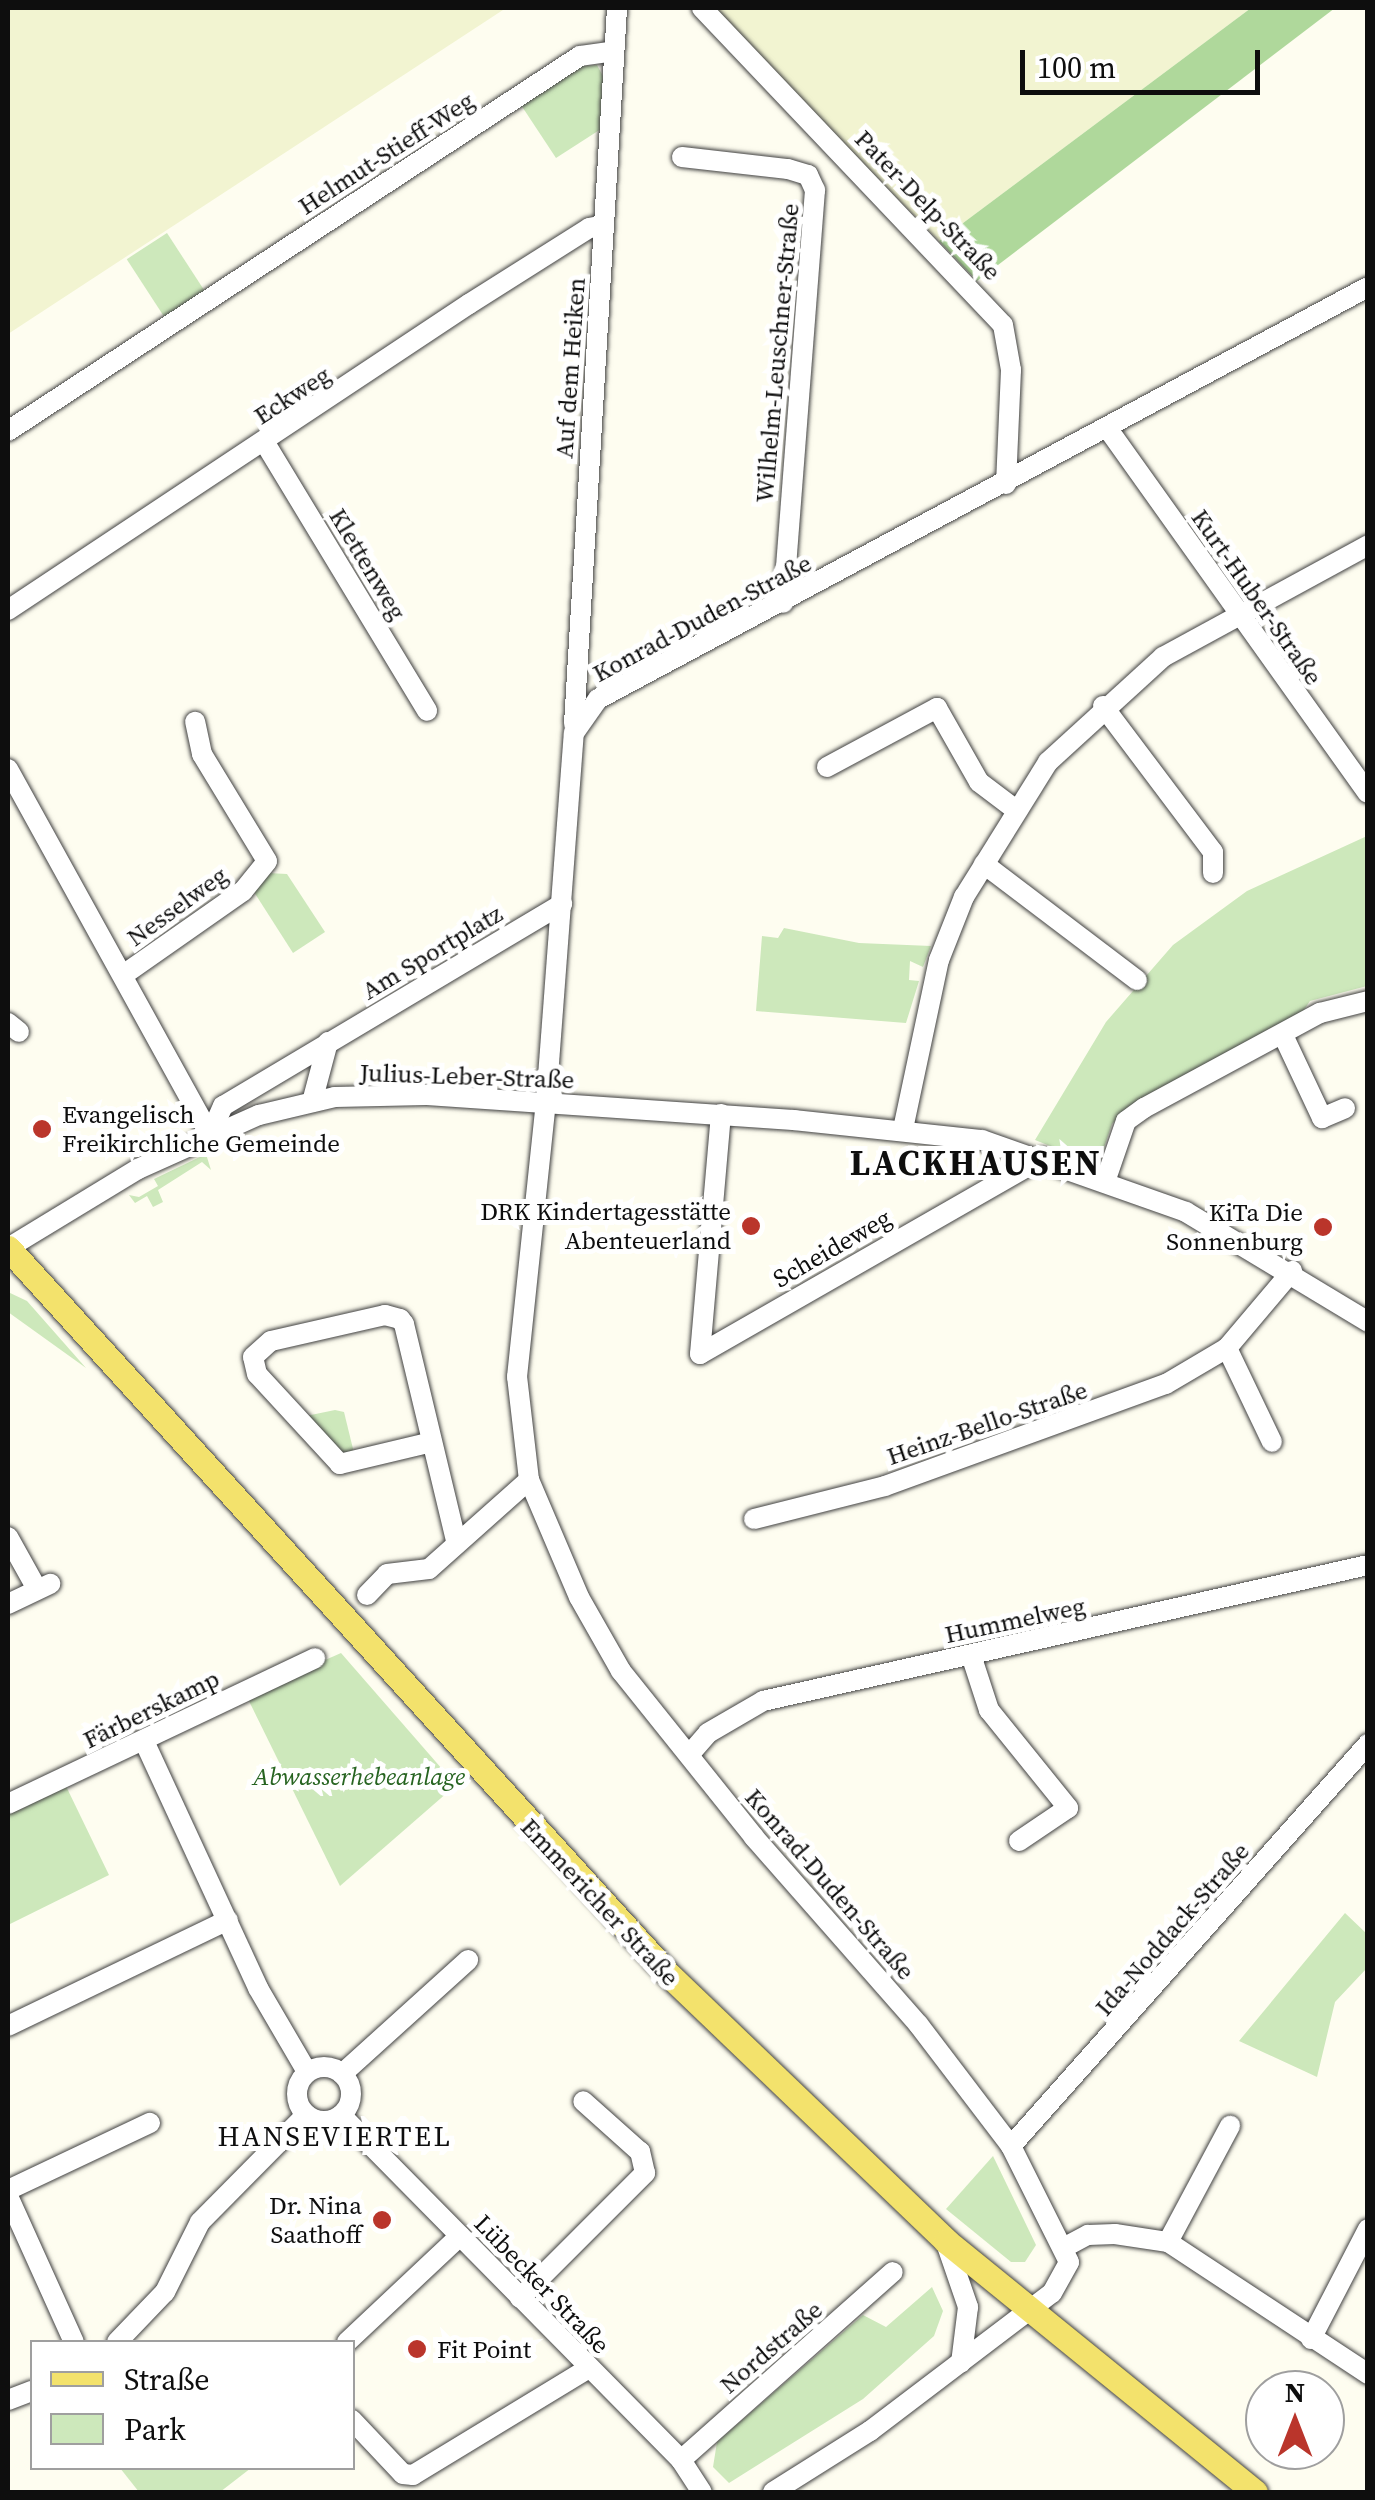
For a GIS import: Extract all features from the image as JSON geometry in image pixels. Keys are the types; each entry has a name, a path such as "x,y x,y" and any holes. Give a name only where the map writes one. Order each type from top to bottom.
{"main road":[{"name":"Emmericher Straße","path":"8,1248 644,1948 946,2241 1254,2492"}],"street":[{"name":"Auf dem Heiken","path":"574,732 616,8"},
{"name":"Pater-Delp-Straße","path":"702,8 1003,325 1011,370 1006,484"},
{"name":"Helmut-Stieff-Weg","path":"8,431 192,314 580,56 614,50"},
{"name":"Wilhelm-Leuschner-Straße","path":"682,157 788,168 808,175 815,190 784,604"},
{"name":"Eckweg","path":"8,610 469,304 589,228 604,226"},
{"name":"Konrad-Duden-Straße","path":"1064,2246 1012,2146 918,2024 621,1670 579,1597 529,1480 517,1377 546,1103 574,732 598,699 784,604 1368,288"},
{"name":"Kurt-Huber-Straße","path":"1108,428 1368,793"},
{"name":"Klettenweg","path":"265,443 428,711"},
{"path":"904,1128 939,960 984,864 1048,762 1103,706 1163,656 1368,545"},
{"path":"1103,706 1213,852 1213,873"},
{"path":"827,766 937,708 979,782 1016,810"},
{"name":"Nesselweg","path":"126,973 244,891 267,861 202,754 194,722"},
{"path":"8,768 15,801 126,973 210,1135"},
{"path":"984,864 1138,980"},
{"name":"Am Sportplatz","path":"210,1135 223,1106 562,904"},
{"path":"1106,1179 1126,1121 1282,1035 1365,997"},
{"path":"1282,1035 1322,1118 1345,1108"},
{"path":"312,1102 328,1042"},
{"name":"Julius-Leber-Straße","path":"8,1248 210,1135 312,1102 426,1095 904,1128 1044,1157 1186,1212 1292,1271 1368,1322"},
{"name":"Scheideweg","path":"720,1114 700,1354 1044,1157"},
{"name":"Heinz-Bello-Straße","path":"754,1519 885,1486 1166,1384 1227,1348 1292,1271"},
{"path":"432,1442 340,1464 257,1374 253,1358 271,1341 393,1315 404,1324 458,1544"},
{"path":"1227,1348 1272,1442"},
{"path":"367,1596 387,1574 429,1568 529,1480"},
{"path":"8,1537 43,1586 8,1604"},
{"name":"Hummelweg","path":"689,1755 708,1733 763,1701 1368,1565"},
{"path":"972,1655 990,1710 1068,1808 1019,1841"},
{"name":"Färberskamp","path":"8,1804 315,1658"},
{"path":"144,1741 228,1920 307,2072 298,2101 306,2114 324,2121 341,2115 351,2095 342,2074 319,2067 307,2072"},
{"name":"Ida-Noddack-Straße","path":"1012,2146 1368,1744"},
{"path":"8,2026 228,1920"},
{"path":"342,2074 468,1960"},
{"path":"520,2298 644,2173 640,2152 583,2101"},
{"path":"119,2340 164,2292 200,2222 306,2114"},
{"name":"Lübecker Straße","path":"341,2115 681,2460 702,2492"},
{"path":"73,2340 8,2193 150,2123"},
{"path":"1168,2242 1230,2126"},
{"path":"1311,2339 1368,2230"},
{"path":"772,2492 870,2432 1030,2310 1065,2276 1064,2246 1101,2234 1168,2242 1214,2266 1311,2339 1368,2374"},
{"path":"349,2340 460,2236"},
{"path":"946,2241 968,2307 961,2363"},
{"name":"Nordstraße","path":"681,2460 894,2272"},
{"path":"355,2423 402,2474 413,2475 589,2368"}],"green space":[{"path":"8,8 506,8 8,334"},
{"path":"711,8 1251,8 939,241"},
{"path":"1251,8 1335,8 977,281 939,241"},
{"path":"597,65 604,78 601,129 556,158 521,105 581,66"},
{"path":"167,233 207,295 167,321 127,259"},
{"path":"1367,836 1367,986 1310,1001 1301,1014 1129,1106 1112,1124 1098,1165 1035,1140 1106,1022 1173,945 1247,891"},
{"path":"268,873 287,874 325,932 293,953 254,892"},
{"path":"784,928 859,943 931,946 923,967 910,961 909,980 919,981 906,1023 756,1011 762,936 778,938"},
{"path":"206,1154 211,1170 202,1162 158,1190 163,1202 153,1207 147,1196 135,1203 129,1195 139,1197 158,1186 154,1179"},
{"path":"8,1292 27,1301 86,1368 8,1312"},
{"path":"344,1412 354,1453 344,1454 306,1416"},
{"name":"Abwasserhebeanlage","path":"341,1653 456,1785 340,1886 246,1695"},
{"path":"64,1782 109,1875 8,1925 8,1809"},
{"path":"1345,1913 1367,1934 1367,1968 1335,2002 1317,2077 1239,2041"},
{"path":"993,2156 1036,2245 1025,2262 1011,2262 946,2209"},
{"path":"932,2287 943,2311 934,2336 863,2399 729,2483 713,2467 717,2442 863,2315 886,2327"},
{"path":"122,2470 248,2470 220,2492 139,2492"}],"place":[{"name":"Evangelisch Freikirchliche Gemeinde","path":"42,1129"},
{"name":"DRK Kindertagesstätte Abenteuerland","path":"751,1226"},
{"name":"KiTa Die Sonnenburg","path":"1323,1227"},
{"name":"Dr. Nina Saathoff","path":"382,2220"},
{"name":"Fit Point","path":"417,2349"}],"district":[{"name":"LACKHAUSEN","path":"976,1163"},
{"name":"HANSEVIERTEL","path":"335,2136"}]}
